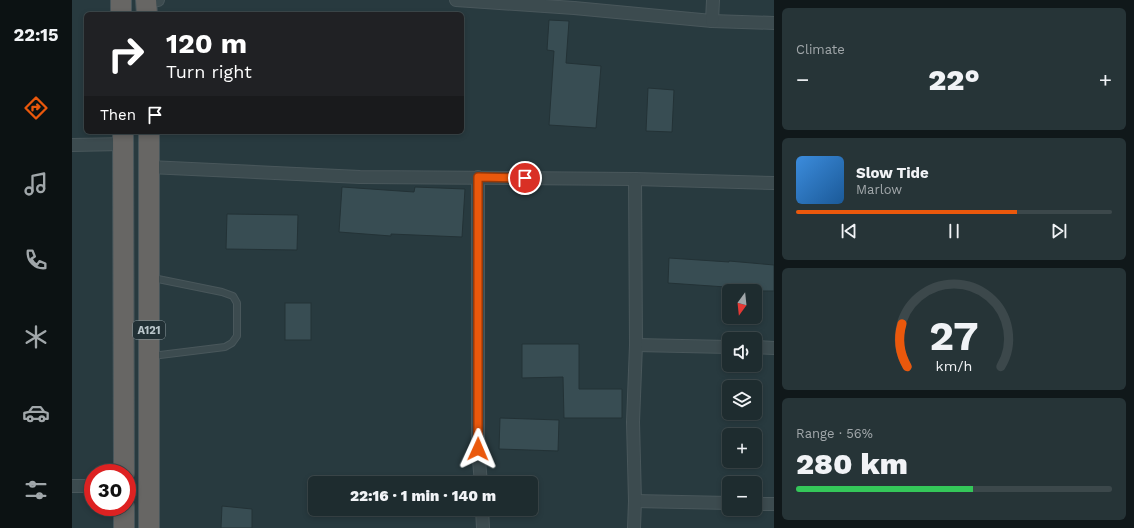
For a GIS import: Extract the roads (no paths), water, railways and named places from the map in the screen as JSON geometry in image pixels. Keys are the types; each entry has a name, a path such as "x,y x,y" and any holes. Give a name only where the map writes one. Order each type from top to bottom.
{"highway":[{"path":"120,0 121,12"},
{"name":"A121","path":"149,134 149,528"},
{"name":"A121","path":"123,138 124,464"},
{"path":"124,516 124,528"}],"street":[{"path":"456,0 574,8 712,21 774,23"},
{"path":"712,21 713,0"},
{"path":"72,145 123,138"},
{"path":"149,167 360,177 635,179 774,183"},
{"path":"478,177 478,449 480,476"},
{"path":"634,528 635,501 633,422 636,345 635,179"},
{"path":"636,345 722,347"},
{"path":"762,347 774,348"},
{"path":"72,486 84,486"},
{"path":"635,501 722,503"},
{"path":"762,504 774,504"},
{"path":"482,516 483,528"}],"lane":[{"path":"149,278 222,292 233,296 237,303 237,336 232,343 225,346 149,356"}]}
